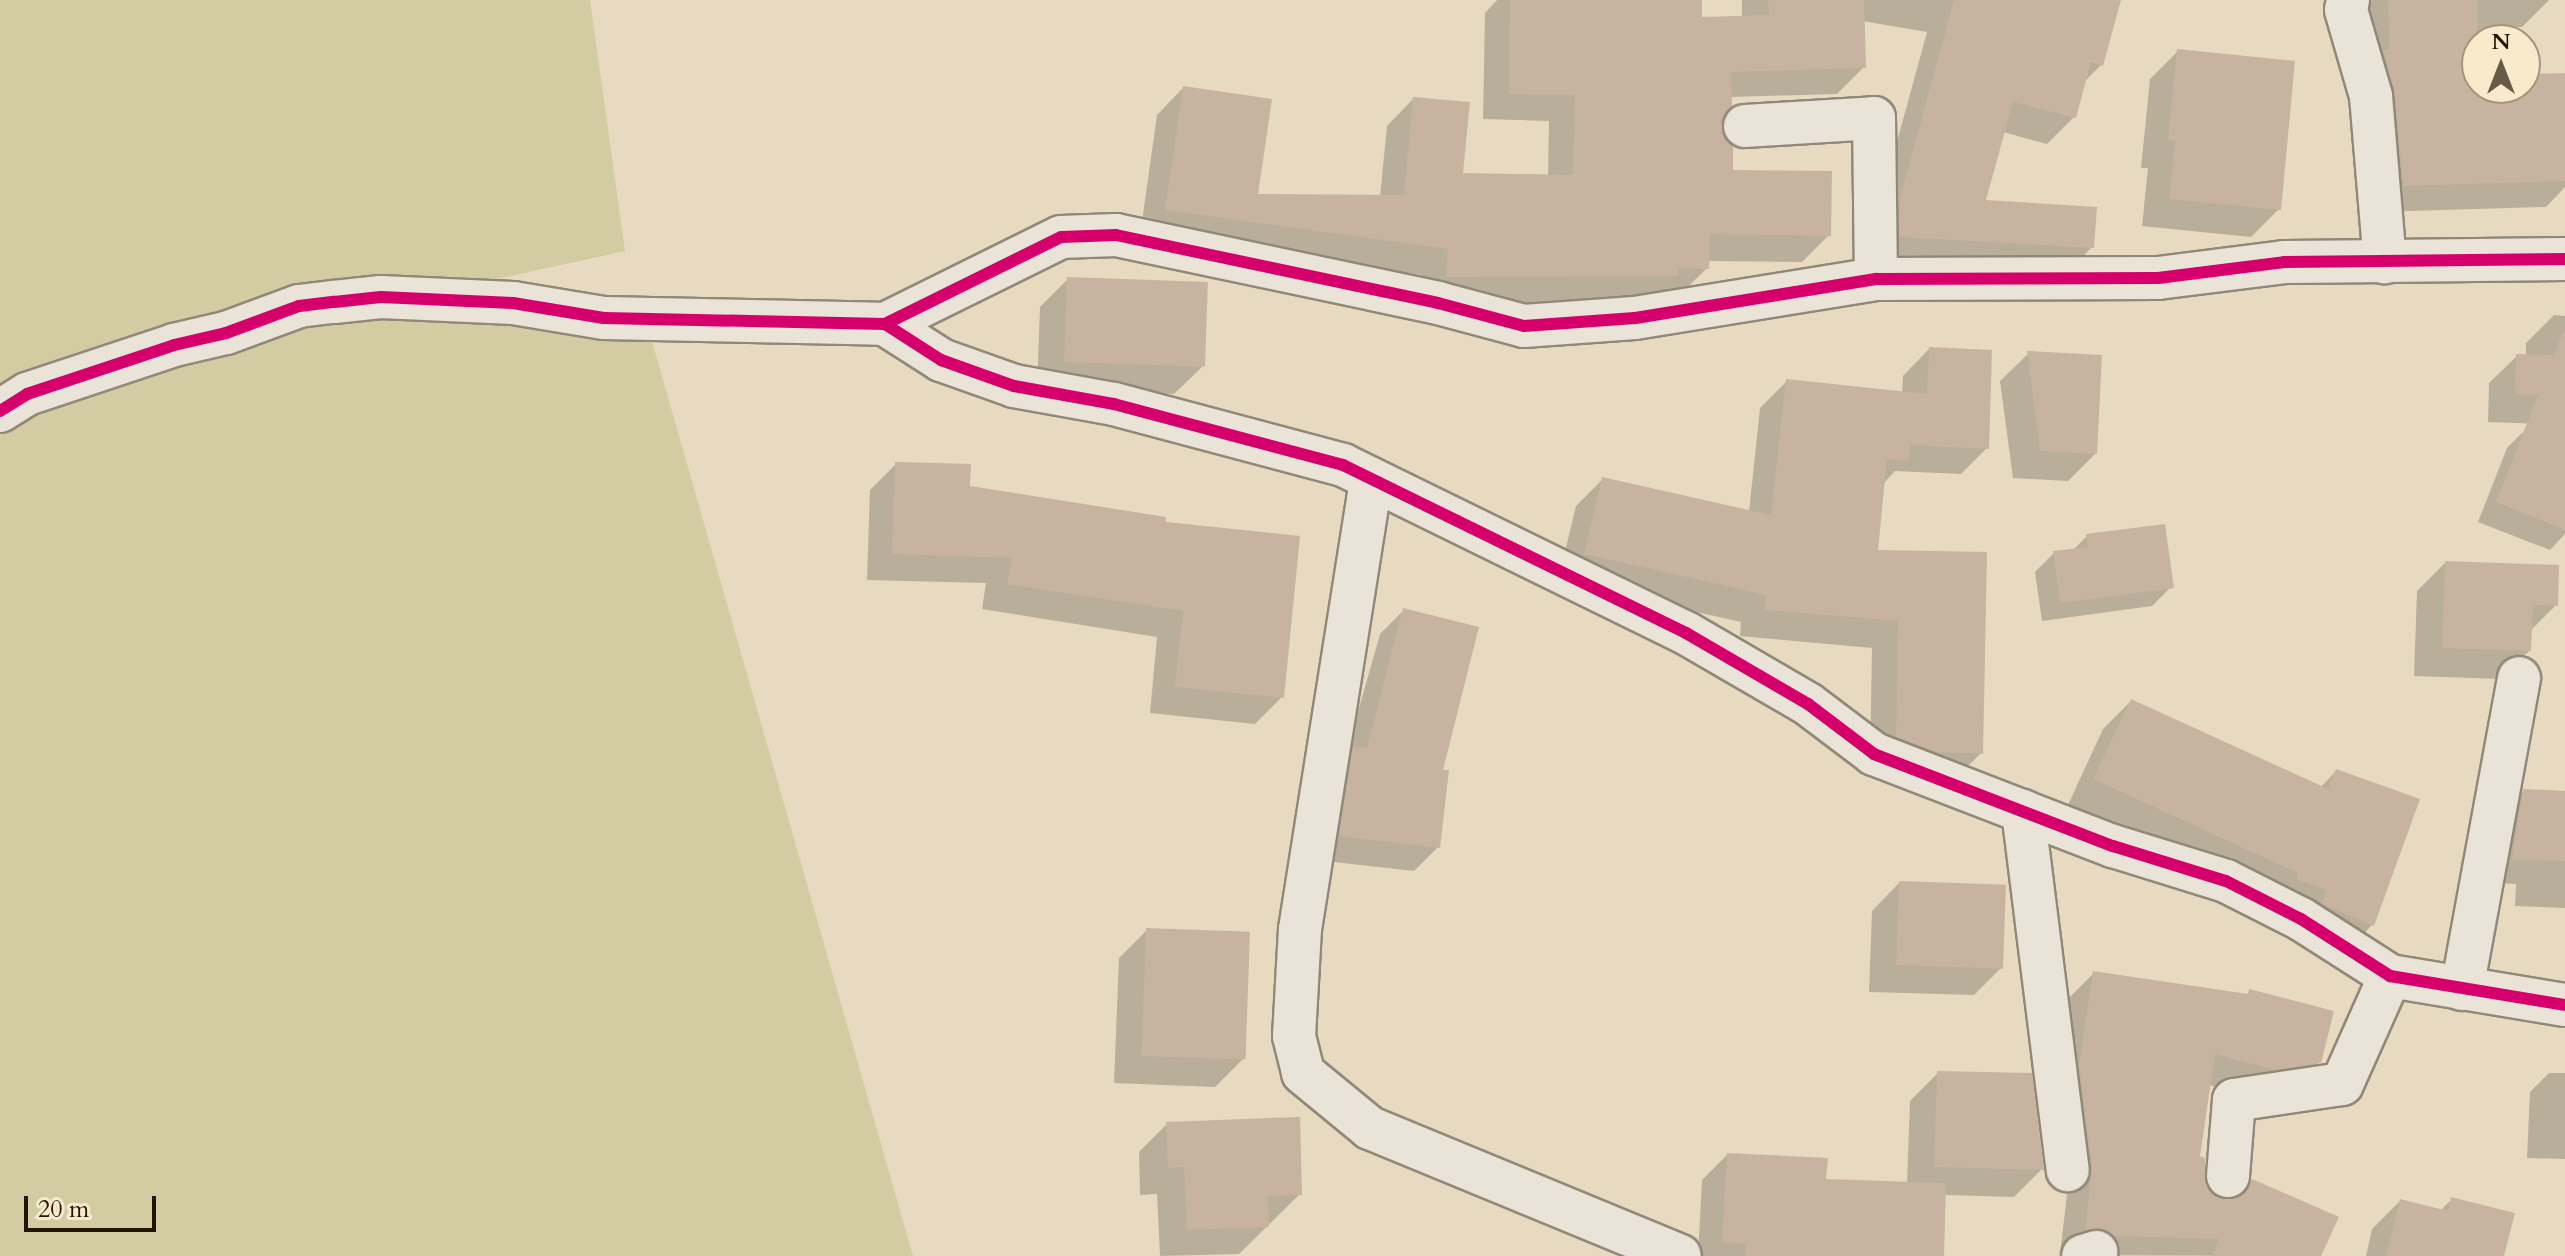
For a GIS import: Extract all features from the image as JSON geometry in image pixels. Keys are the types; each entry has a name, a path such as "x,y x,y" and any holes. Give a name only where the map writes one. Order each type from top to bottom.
{"street":[{"path":"2348,0 2346,10 2371,96 2385,262"},
{"path":"1745,126 1874,118 1876,279"},
{"path":"0,411 27,394 145,354 226,333 299,306 381,297 513,303 604,318 885,324 1061,237 1116,235 1524,326 1635,318 1876,279 2158,278 2284,262 2565,259"},
{"path":"885,324 941,360 1014,386 1074,394 1343,465 1686,633 1808,704 1874,754 2023,811 2226,881 2301,919 2390,976 2565,1005"},
{"path":"1371,481 1300,929 1294,1036 1303,1073 1370,1128 1680,1256"},
{"path":"2462,989 2519,678"},
{"path":"2023,811 2068,1170"},
{"path":"2228,1176 2234,1100 2342,1084 2390,976"}],"shaded area":[{"path":"0,0 590,0 625,251 396,301 646,320 913,1256 0,1256"}],"building":[{"path":"1510,0 1702,0 1702,17 1769,15 1768,0 1864,0 1866,68 1731,72 1732,106 1721,127 1733,146 1733,170 1832,171 1831,236 1710,234 1709,269 1679,268 1678,276 1446,277 1448,249 1165,210 1183,86 1272,99 1258,194 1404,195 1413,97 1470,102 1463,173 1573,175 1575,95 1509,94"},
{"path":"1954,0 2121,0 2103,66 2091,62 2076,118 2013,102 1986,200 2097,207 2094,248 1899,237 1900,198"},
{"path":"2388,0 2477,0 2477,24 2461,24 2461,104 2541,104 2541,74 2565,73 2565,181 2403,186 2395,94 2383,50 2390,49"},
{"path":"2177,49 2295,61 2281,210 2169,199 2175,141 2168,140"},
{"path":"1067,277 1208,282 1205,367 1064,362"},
{"path":"2563,332 2565,530 2496,502 2538,395 2515,394 2516,354 2554,355"},
{"path":"1929,347 1992,350 1989,449 1910,445 1909,461 1887,459 1878,550 1987,552 1983,754 1937,752 1896,737 1898,621 1765,610 1766,595 1584,554 1602,477 1771,515 1786,379 1927,394"},
{"path":"2027,351 2102,355 2097,454 2040,451"},
{"path":"895,462 971,464 970,486 1166,517 1166,522 1300,536 1284,698 1175,687 1183,611 1007,584 1012,558 892,554"},
{"path":"2165,524 2174,588 2060,603 2053,551 2088,547 2086,534"},
{"path":"2445,561 2559,565 2558,606 2533,605 2531,651 2442,648"},
{"path":"1403,608 1479,627 1443,770 1449,770 1440,848 1339,836 1353,746 1367,748"},
{"path":"2131,699 2328,789 2336,769 2420,799 2374,926 2322,904 2327,890 2296,879 2298,873 2093,779"},
{"path":"2523,789 2565,791 2565,861 2512,860"},
{"path":"1899,881 2006,885 2003,969 1896,965"},
{"path":"1146,928 1250,932 1245,1060 1142,1056"},
{"path":"2093,971 2248,994 2249,989 2334,1011 2321,1063 2275,1070 2215,1054 2200,1156 2205,1158 2206,1186 2215,1196 2239,1197 2252,1179 2339,1217 2321,1256 2212,1256 2219,1239 2114,1236 2101,1229 2085,1230 2092,1167 2079,1066"},
{"path":"1937,1071 2032,1073 2044,1170 1934,1167"},
{"path":"1300,1117 1302,1195 1268,1196 1269,1227 1187,1230 1184,1167 1168,1168 1166,1122"},
{"path":"1727,1153 1828,1158 1826,1179 1946,1183 1944,1256 1745,1256 1746,1244 1722,1242"},
{"path":"2451,1197 2515,1213 2504,1256 2386,1256 2400,1199 2448,1211"}],"cycle path":[{"path":"0,411 27,394 174,345 226,333 299,306 381,297 513,303 604,318 885,324 1061,237 1116,235 1438,303 1524,326 1635,318 1876,279 2158,278 2284,262 2565,259"},
{"path":"885,324 941,360 1014,386 1114,404 1343,465 1686,633 1808,704 1874,754 2113,846 2226,881 2301,919 2390,976 2565,1005"}]}
